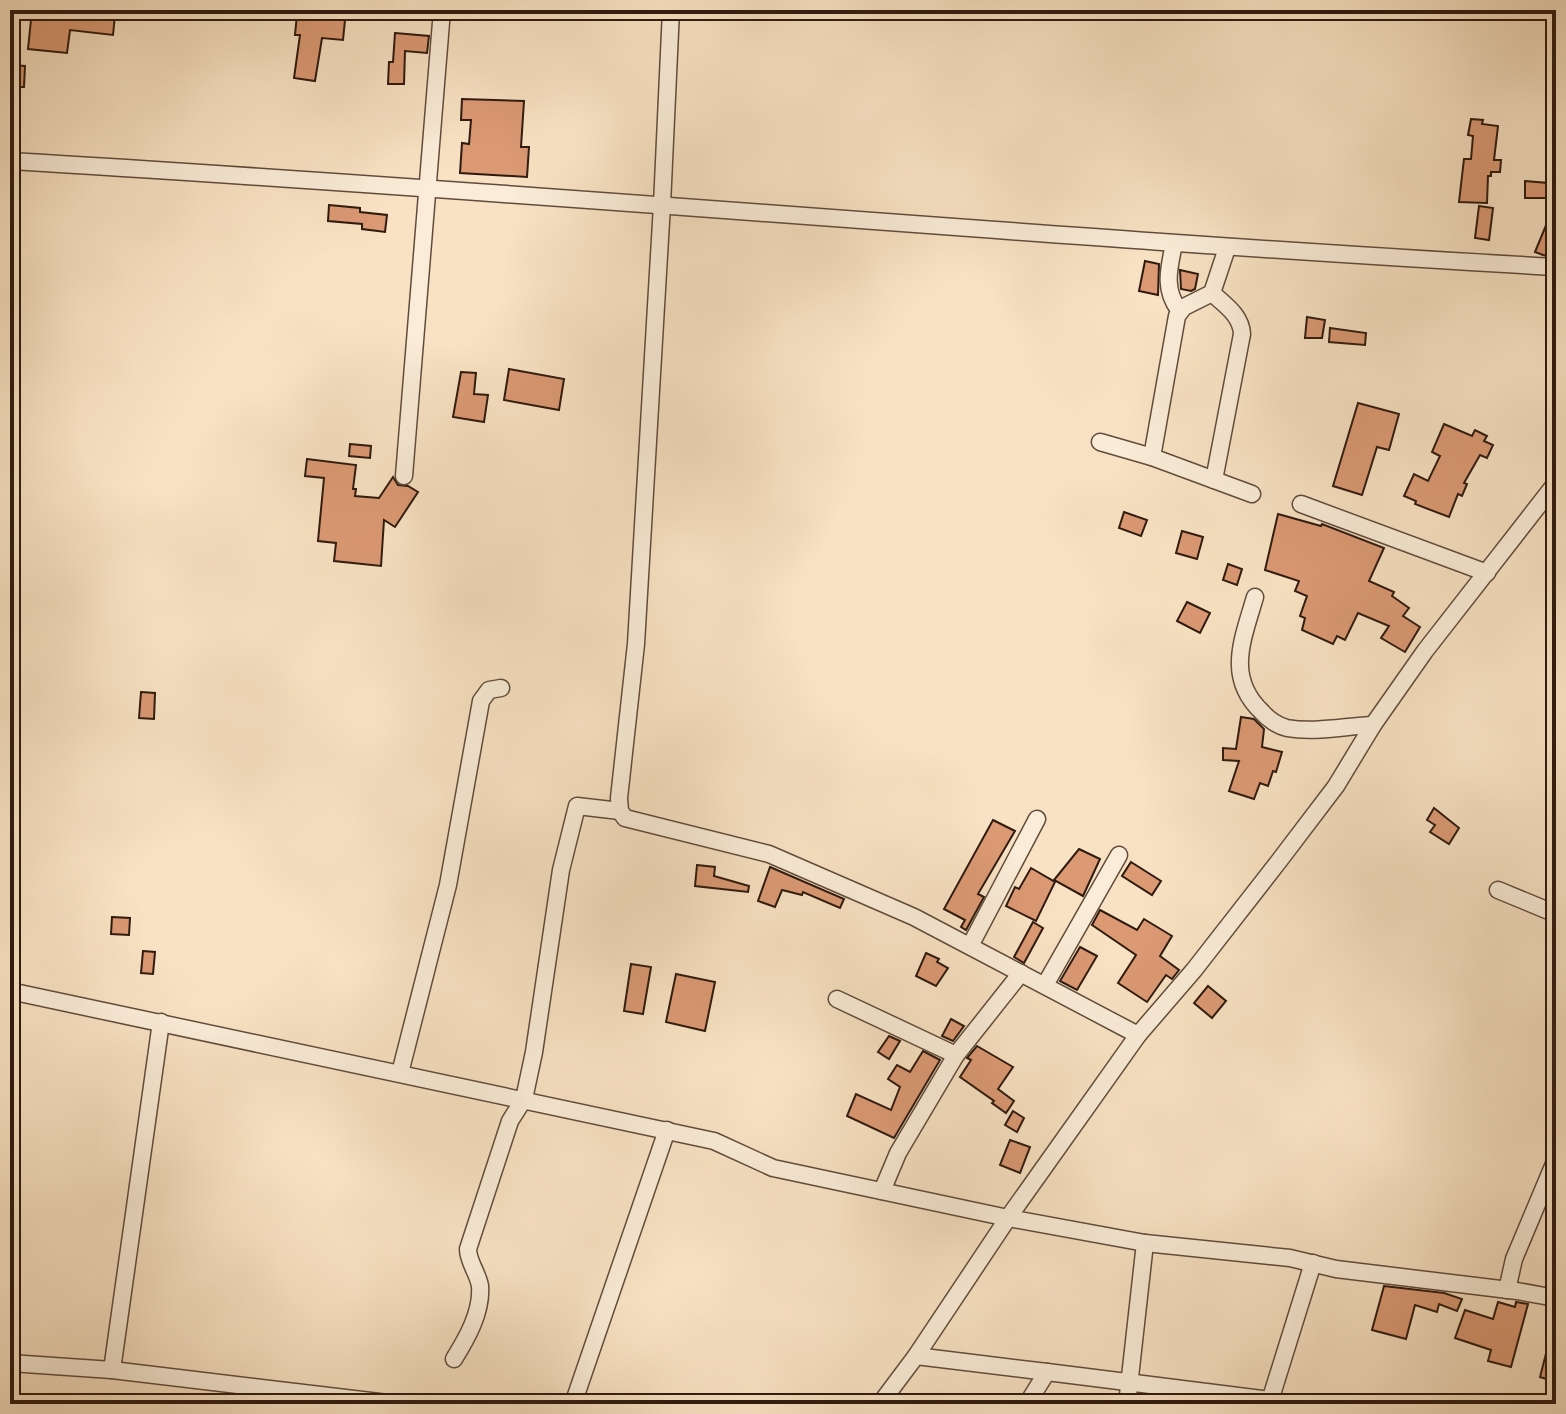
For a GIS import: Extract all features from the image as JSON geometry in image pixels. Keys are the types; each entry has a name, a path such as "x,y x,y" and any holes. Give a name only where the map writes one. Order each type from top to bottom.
{"street":[{"path":"404,476 430,189 442,10"},
{"path":"671,10 636,644 620,811 625,818 769,854 914,917 1138,1035"},
{"path":"10,161 327,179 1227,248 1556,267"},
{"path":"1152,457 1179,310 1172,301 1167,280 1174,244"},
{"path":"1179,310 1212,293 1227,248"},
{"path":"1212,293 1242,324 1214,480"},
{"path":"1100,442 1152,457 1252,494"},
{"path":"880,1404 1138,1035 1194,970 1336,786 1373,725 1425,651 1556,483"},
{"path":"1301,504 1487,573"},
{"path":"1255,597 1239,653 1239,669 1255,706 1285,728 1373,725"},
{"path":"400,1073 448,885 481,701 489,690 501,688"},
{"path":"454,1359 477,1314 480,1287 468,1249 504,1136 524,1099 561,870 577,806 620,811"},
{"path":"970,946 1037,819"},
{"path":"1045,985 1119,855"},
{"path":"1498,890 1556,914"},
{"path":"882,1191 898,1153 956,1055 1021,973"},
{"path":"10,991 667,1130 714,1141 773,1168 1008,1218 1145,1243 1290,1258 1336,1269 1556,1298"},
{"path":"837,999 956,1055"},
{"path":"112,1370 161,1022"},
{"path":"573,1404 667,1130"},
{"path":"1507,1290 1514,1259 1556,1159"},
{"path":"1127,1404 1145,1243"},
{"path":"916,1356 1269,1402 1313,1263"},
{"path":"10,1363 112,1370 396,1404"},
{"path":"1027,1404 1047,1372"}],"building":[{"path":"32,10 115,15 113,35 70,30 67,53 28,49"},
{"path":"297,14 345,20 343,40 322,38 315,81 294,78 300,35 295,35"},
{"path":"395,33 429,36 427,53 405,51 404,84 388,84"},
{"path":"10,65 25,66 24,87 10,87"},
{"path":"462,99 524,101 521,147 529,147 527,177 460,173 462,143 469,144 471,120 461,120"},
{"path":"1471,119 1498,126 1494,160 1501,160 1500,172 1491,172 1488,176 1487,203 1459,202 1464,159 1471,159 1473,136 1468,135"},
{"path":"1525,181 1548,183 1547,198 1525,198"},
{"path":"1556,201 1556,244 1553,243 1548,256 1535,252"},
{"path":"329,205 387,215 385,232 362,229 362,224 328,221"},
{"path":"1479,206 1493,208 1489,240 1475,238"},
{"path":"1145,261 1159,264 1158,295 1139,291"},
{"path":"1180,270 1198,274 1195,289 1181,289"},
{"path":"1307,317 1325,320 1322,338 1305,338"},
{"path":"1330,328 1366,333 1365,345 1329,342"},
{"path":"509,369 564,379 559,410 504,400"},
{"path":"461,372 476,373 474,394 488,395 484,422 453,417"},
{"path":"1358,403 1399,414 1389,450 1377,447 1362,495 1333,486"},
{"path":"1444,424 1472,436 1475,430 1487,436 1484,441 1493,445 1487,458 1480,455 1449,517 1415,504 1416,501 1404,496 1414,474 1428,481 1440,456 1432,452"},
{"path":"350,444 371,446 370,458 349,456"},
{"path":"307,459 356,465 355,496 379,498 393,477 398,485 418,492 395,527 384,520 381,566 334,561 336,543 318,541 324,478 305,476"},
{"path":"1124,512 1147,520 1141,536 1119,528"},
{"path":"1278,514 1322,524 1384,548 1369,581 1394,592 1392,596 1409,608 1403,616 1420,627 1405,652 1381,638 1389,626 1358,613 1345,640 1337,636 1333,644 1302,630 1305,618 1300,616 1307,596 1295,591 1299,581 1265,570"},
{"path":"1182,531 1203,537 1197,559 1176,553"},
{"path":"1228,564 1242,569 1237,585 1223,580"},
{"path":"1187,602 1210,613 1200,633 1177,621"},
{"path":"141,692 155,693 154,719 139,718"},
{"path":"1241,717 1254,719 1264,729 1262,747 1282,752 1268,786 1260,783 1254,799 1229,791 1239,761 1223,760 1223,748 1236,749"},
{"path":"1434,808 1459,828 1449,844 1430,832 1435,825 1427,820"},
{"path":"993,820 1015,831 978,894 984,897 966,930 961,927 965,920 944,909"},
{"path":"1079,849 1100,859 1083,896 1054,880"},
{"path":"1131,862 1161,881 1152,895 1122,876"},
{"path":"697,865 715,867 714,876 749,886 748,892 695,886"},
{"path":"770,867 844,899 840,908 803,892 802,895 782,890 775,907 758,901"},
{"path":"1031,868 1055,882 1036,921 1006,906 1015,887 1019,889"},
{"path":"1100,910 1137,930 1144,919 1172,936 1160,956 1179,970 1172,979 1166,975 1147,1002 1118,983 1136,955 1092,925"},
{"path":"112,917 130,918 129,935 111,934"},
{"path":"1033,922 1043,928 1024,963 1014,957"},
{"path":"1080,947 1097,956 1077,990 1060,981"},
{"path":"143,951 155,952 153,974 141,973"},
{"path":"926,953 948,968 936,986 916,976"},
{"path":"631,964 651,967 643,1014 624,1011"},
{"path":"676,974 715,982 705,1031 666,1022"},
{"path":"1208,986 1226,1001 1212,1018 1194,1003"},
{"path":"951,1019 964,1026 953,1041 942,1036"},
{"path":"889,1036 900,1041 889,1059 878,1052"},
{"path":"977,1046 1013,1067 998,1089 1014,1101 1006,1113 960,1077 971,1060 967,1058"},
{"path":"923,1051 940,1060 894,1138 847,1116 856,1094 891,1110 900,1087 888,1079 897,1065 910,1072"},
{"path":"1013,1111 1024,1118 1017,1132 1005,1125"},
{"path":"1010,1140 1030,1147 1020,1173 1000,1165"},
{"path":"1384,1286 1444,1293 1462,1299 1457,1311 1439,1304 1437,1312 1415,1305 1406,1339 1372,1330"},
{"path":"1498,1302 1515,1307 1516,1302 1528,1304 1511,1367 1488,1361 1491,1350 1455,1338 1465,1310 1493,1319"},
{"path":"1553,1326 1556,1327 1556,1382 1540,1377"}]}
